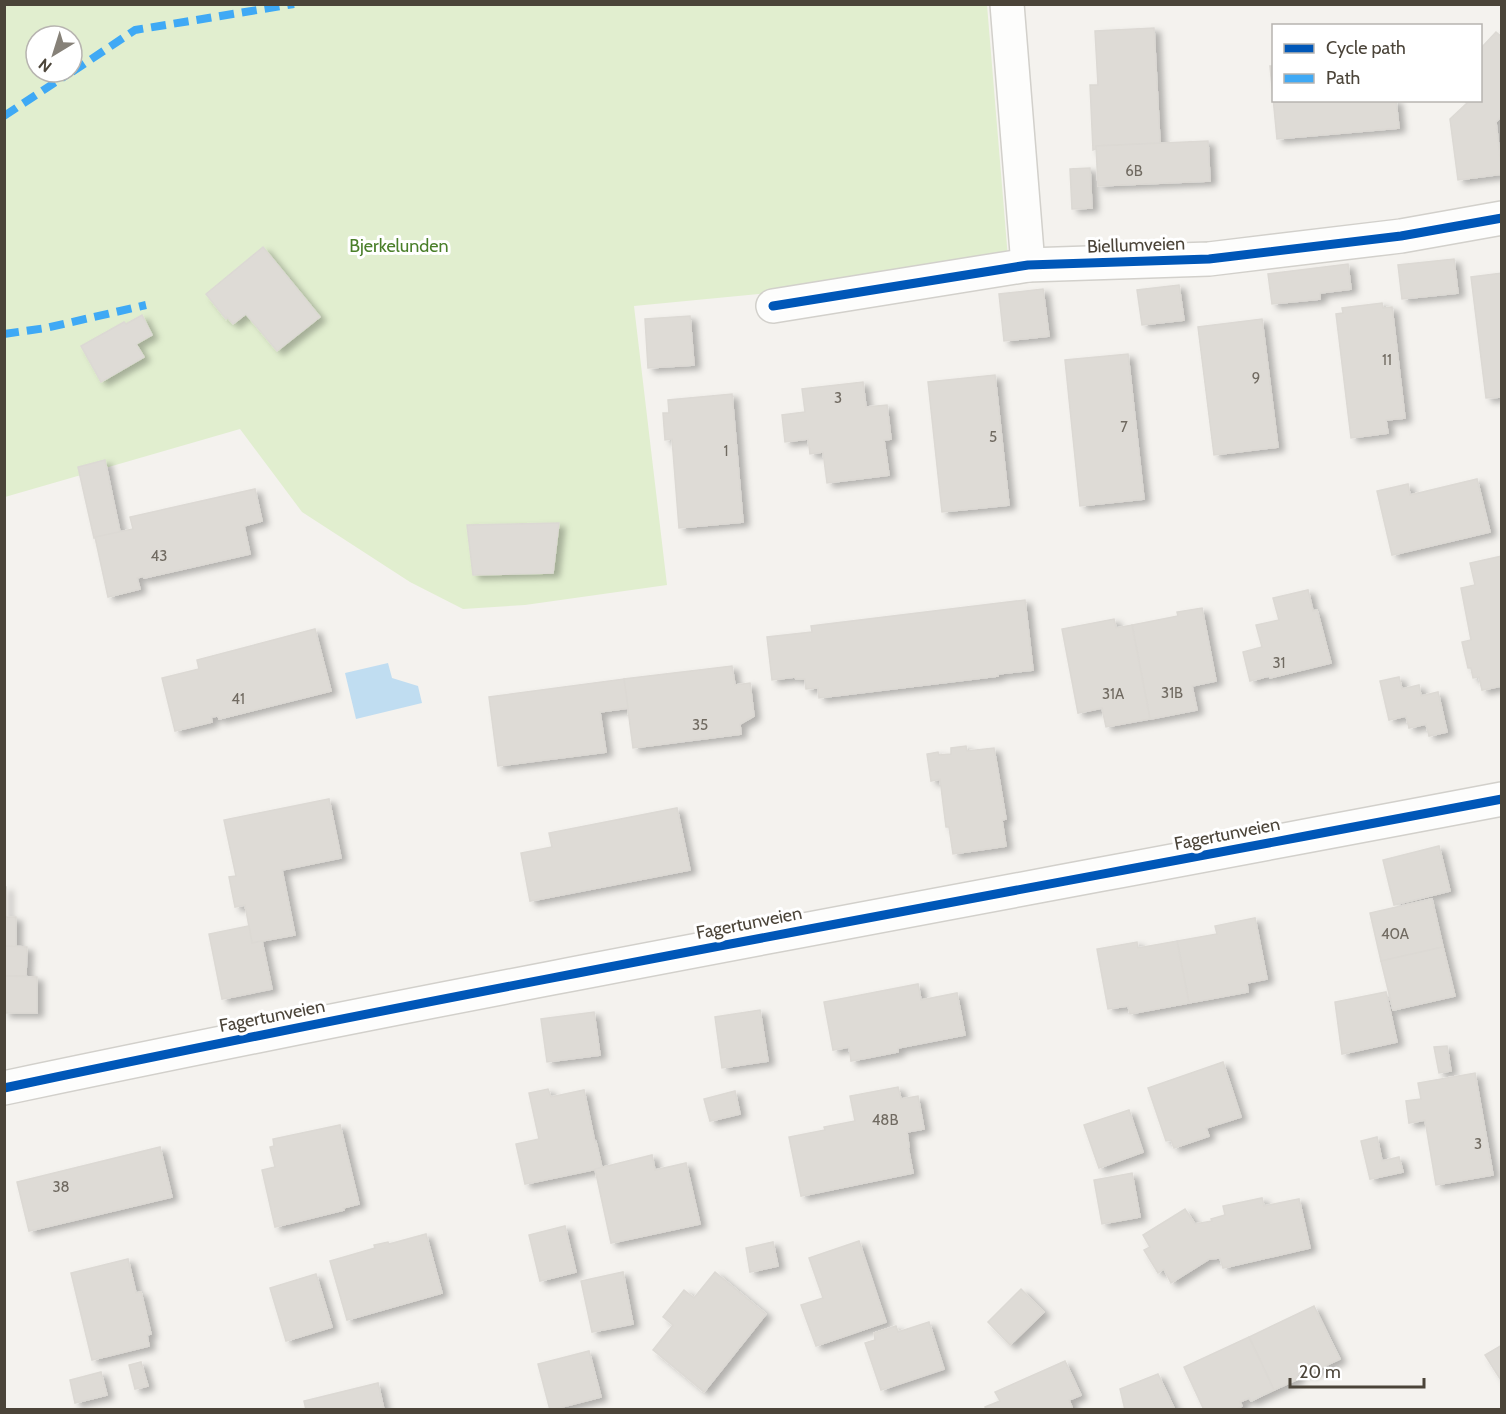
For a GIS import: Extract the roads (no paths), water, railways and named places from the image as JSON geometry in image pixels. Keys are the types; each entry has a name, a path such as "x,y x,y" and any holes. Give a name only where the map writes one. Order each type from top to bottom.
{"street":[{"path":"1008,4 1028,265"},
{"name":"Biellumveien","path":"773,306 1028,265 1209,259 1401,236 1502,218"},
{"name":"Fagertunveien","path":"4,1088 210,1045 787,932 1502,799"}],"water":[{"path":"388,663 392,678 418,686 422,703 356,719 345,673"}],"park label":[{"name":"Bjerkelunden","path":"399,246"}]}
